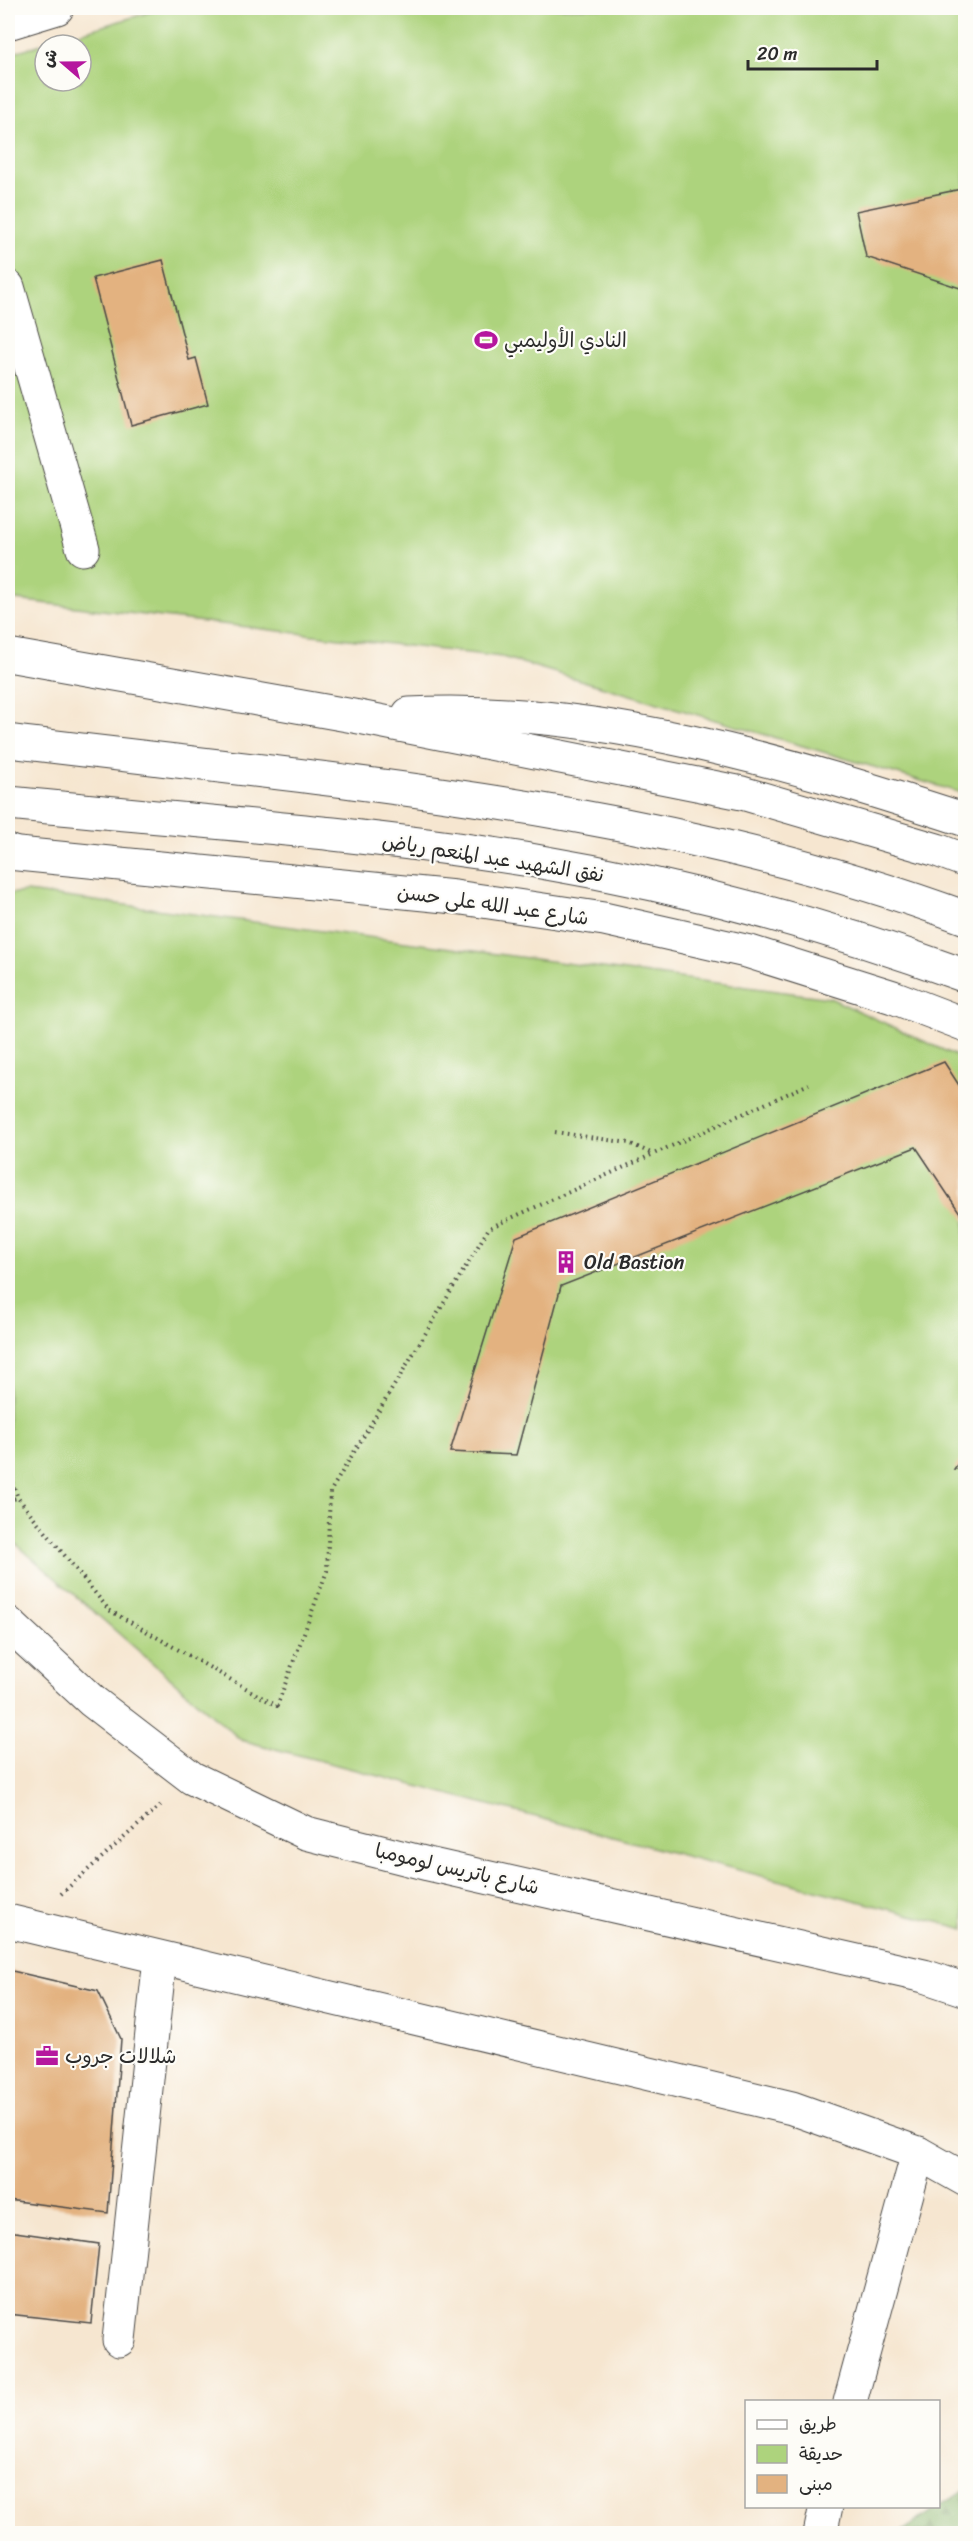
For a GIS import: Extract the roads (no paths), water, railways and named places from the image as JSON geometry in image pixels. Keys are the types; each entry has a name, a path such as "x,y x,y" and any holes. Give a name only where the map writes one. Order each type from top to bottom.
{"main road":[{"path":"8,23 57,8"},
{"path":"8,287 83,549"},
{"path":"8,655 359,717 742,793 938,850 966,861"},
{"path":"359,717 460,711 581,724 701,744 853,783 966,820"},
{"path":"8,741 535,807 664,831 792,861 966,918"},
{"name":"نفق الشهيد عبد المنعم رياض","path":"8,802 402,843 529,860 657,885 782,916 905,954 966,976"},
{"name":"شارع عبد الله على حسن","path":"9,852 455,897 604,920 750,952 893,997 966,1025"},
{"name":"شارع باتريس لومومبا","path":"8,1623 92,1701 192,1778 306,1833 428,1864 924,1976 966,1990"},
{"path":"16,1924 792,2108 918,2153 966,2180"},
{"path":"119,2340 160,1958"},
{"path":"851,2400 918,2153"},
{"path":"820,2534 826,2508"}],"place":[{"name":"النادي الأوليمبي","path":"486,340"},
{"name":"Old Bastion","path":"566,1262"},
{"name":"شلالات جروب","path":"47,2056"}]}
